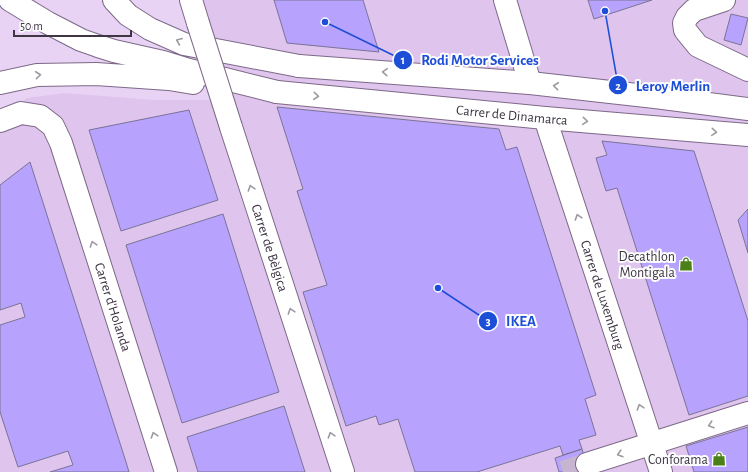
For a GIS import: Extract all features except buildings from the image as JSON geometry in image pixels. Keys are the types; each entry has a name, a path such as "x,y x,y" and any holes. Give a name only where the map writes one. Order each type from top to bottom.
{"main road":[{"path":"10,0 48,24 81,40 114,51 163,62 277,92"},
{"path":"114,0 128,15 150,29 184,44 299,66"},
{"name":"Carrer de Bèlgica","path":"191,0 343,472"},
{"path":"505,0 530,84"},
{"path":"724,0 694,10 687,17 684,23 684,30 698,46 748,70"},
{"path":"163,62 189,61 299,66 530,84 655,97 748,109"},
{"path":"0,83 37,75 96,74 169,79 277,92"},
{"name":"Carrer de Dinamarca","path":"277,92 545,118 748,135"},
{"name":"Carrer d'Holanda","path":"0,121 20,113 40,116 53,126 61,143 166,472"},
{"name":"Carrer de Luxemburg","path":"545,118 661,472"},
{"path":"587,464 748,413"}],"shaded area":[{"path":"197,0 748,0 748,472 0,472 0,118 27,98 65,93 154,100 220,100"}],"tunnel":[{"path":"563,472 587,464"}],"place":[{"name":"Leroy Merlin","path":"605,11"},
{"name":"Rodi Motor Services","path":"325,22"},
{"name":"Decathlon Montigala","path":"686,264"},
{"name":"IKEA","path":"438,288"},
{"name":"Conforama","path":"719,459"}]}
